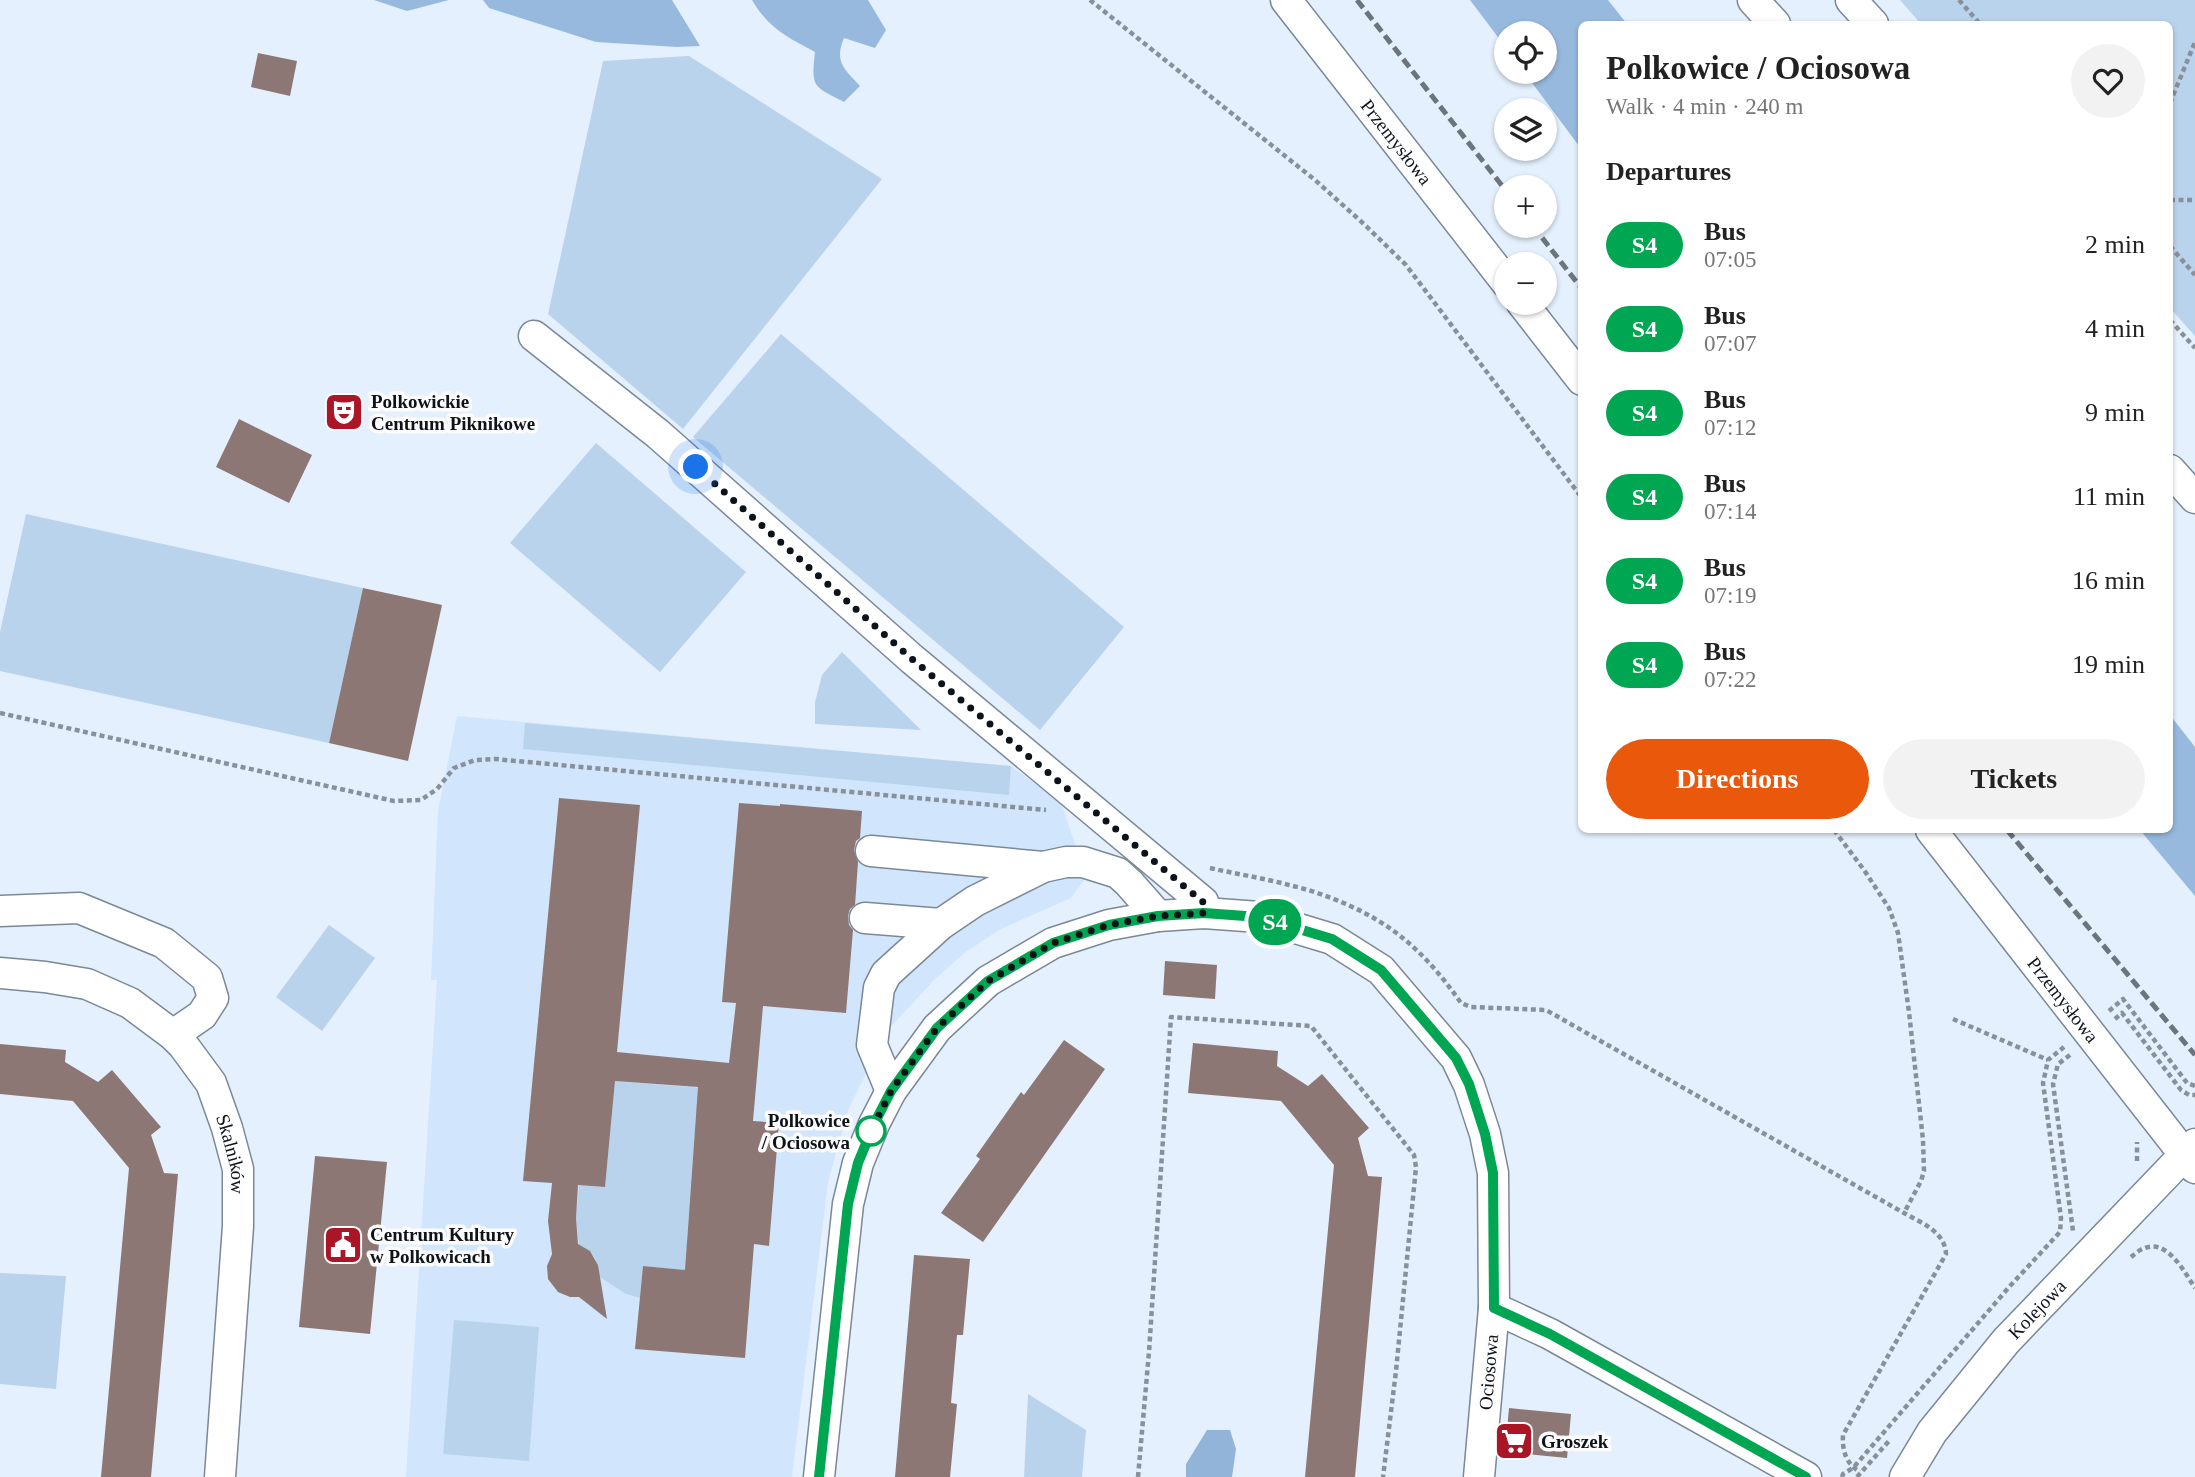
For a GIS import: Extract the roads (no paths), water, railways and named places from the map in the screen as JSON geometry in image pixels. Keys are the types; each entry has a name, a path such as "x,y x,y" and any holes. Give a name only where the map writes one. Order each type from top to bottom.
{"street":[{"name":"Przemysłowa","path":"1286,0 1494,266"},
{"path":"1753,0 1772,21"},
{"path":"1851,0 1870,21"},
{"path":"1531,315 1578,375"},
{"path":"534,336 657,434 912,659 1203,902 1204,913"},
{"path":"2173,473 2195,498"},
{"name":"Przemysłowa","path":"1933,833 2135,1091 2191,1156"},
{"path":"871,851 1043,867"},
{"path":"891,1091 872,1045 879,988 886,974 942,924 975,901 1043,867 1066,862 1083,862 1118,873 1158,916"},
{"path":"0,911 79,908 164,943 207,978 213,998 202,1016 173,1035"},
{"name":"Ociosowa","path":"819,1477 848,1204 858,1163 891,1091 937,1028 988,981 1053,943 1109,925 1158,916 1204,913 1259,917 1332,939 1381,970 1456,1058 1469,1084 1485,1134 1493,1173 1494,1308 1479,1477"},
{"path":"865,918 942,924"},
{"name":"Skalników","path":"0,973 87,984 130,1003 173,1035 211,1083 238,1169 238,1226 220,1477"},
{"name":"Kolejowa","path":"1905,1477 1932,1432 2006,1341 2191,1156"},
{"name":"Ociosowa","path":"1494,1308 1550,1334 1806,1477"}],"railway":[{"path":"1357,0 1494,175"},
{"path":"1542,238 1578,284"},
{"path":"2010,833 2195,1055"}],"place":[{"name":"Polkowickie Centrum Piknikowe","path":"344,412"},
{"name":"Polkowice / Ociosowa","path":"871,1131"},
{"name":"Centrum Kultury w Polkowicach","path":"343,1245"},
{"name":"Groszek","path":"1514,1441"}]}
